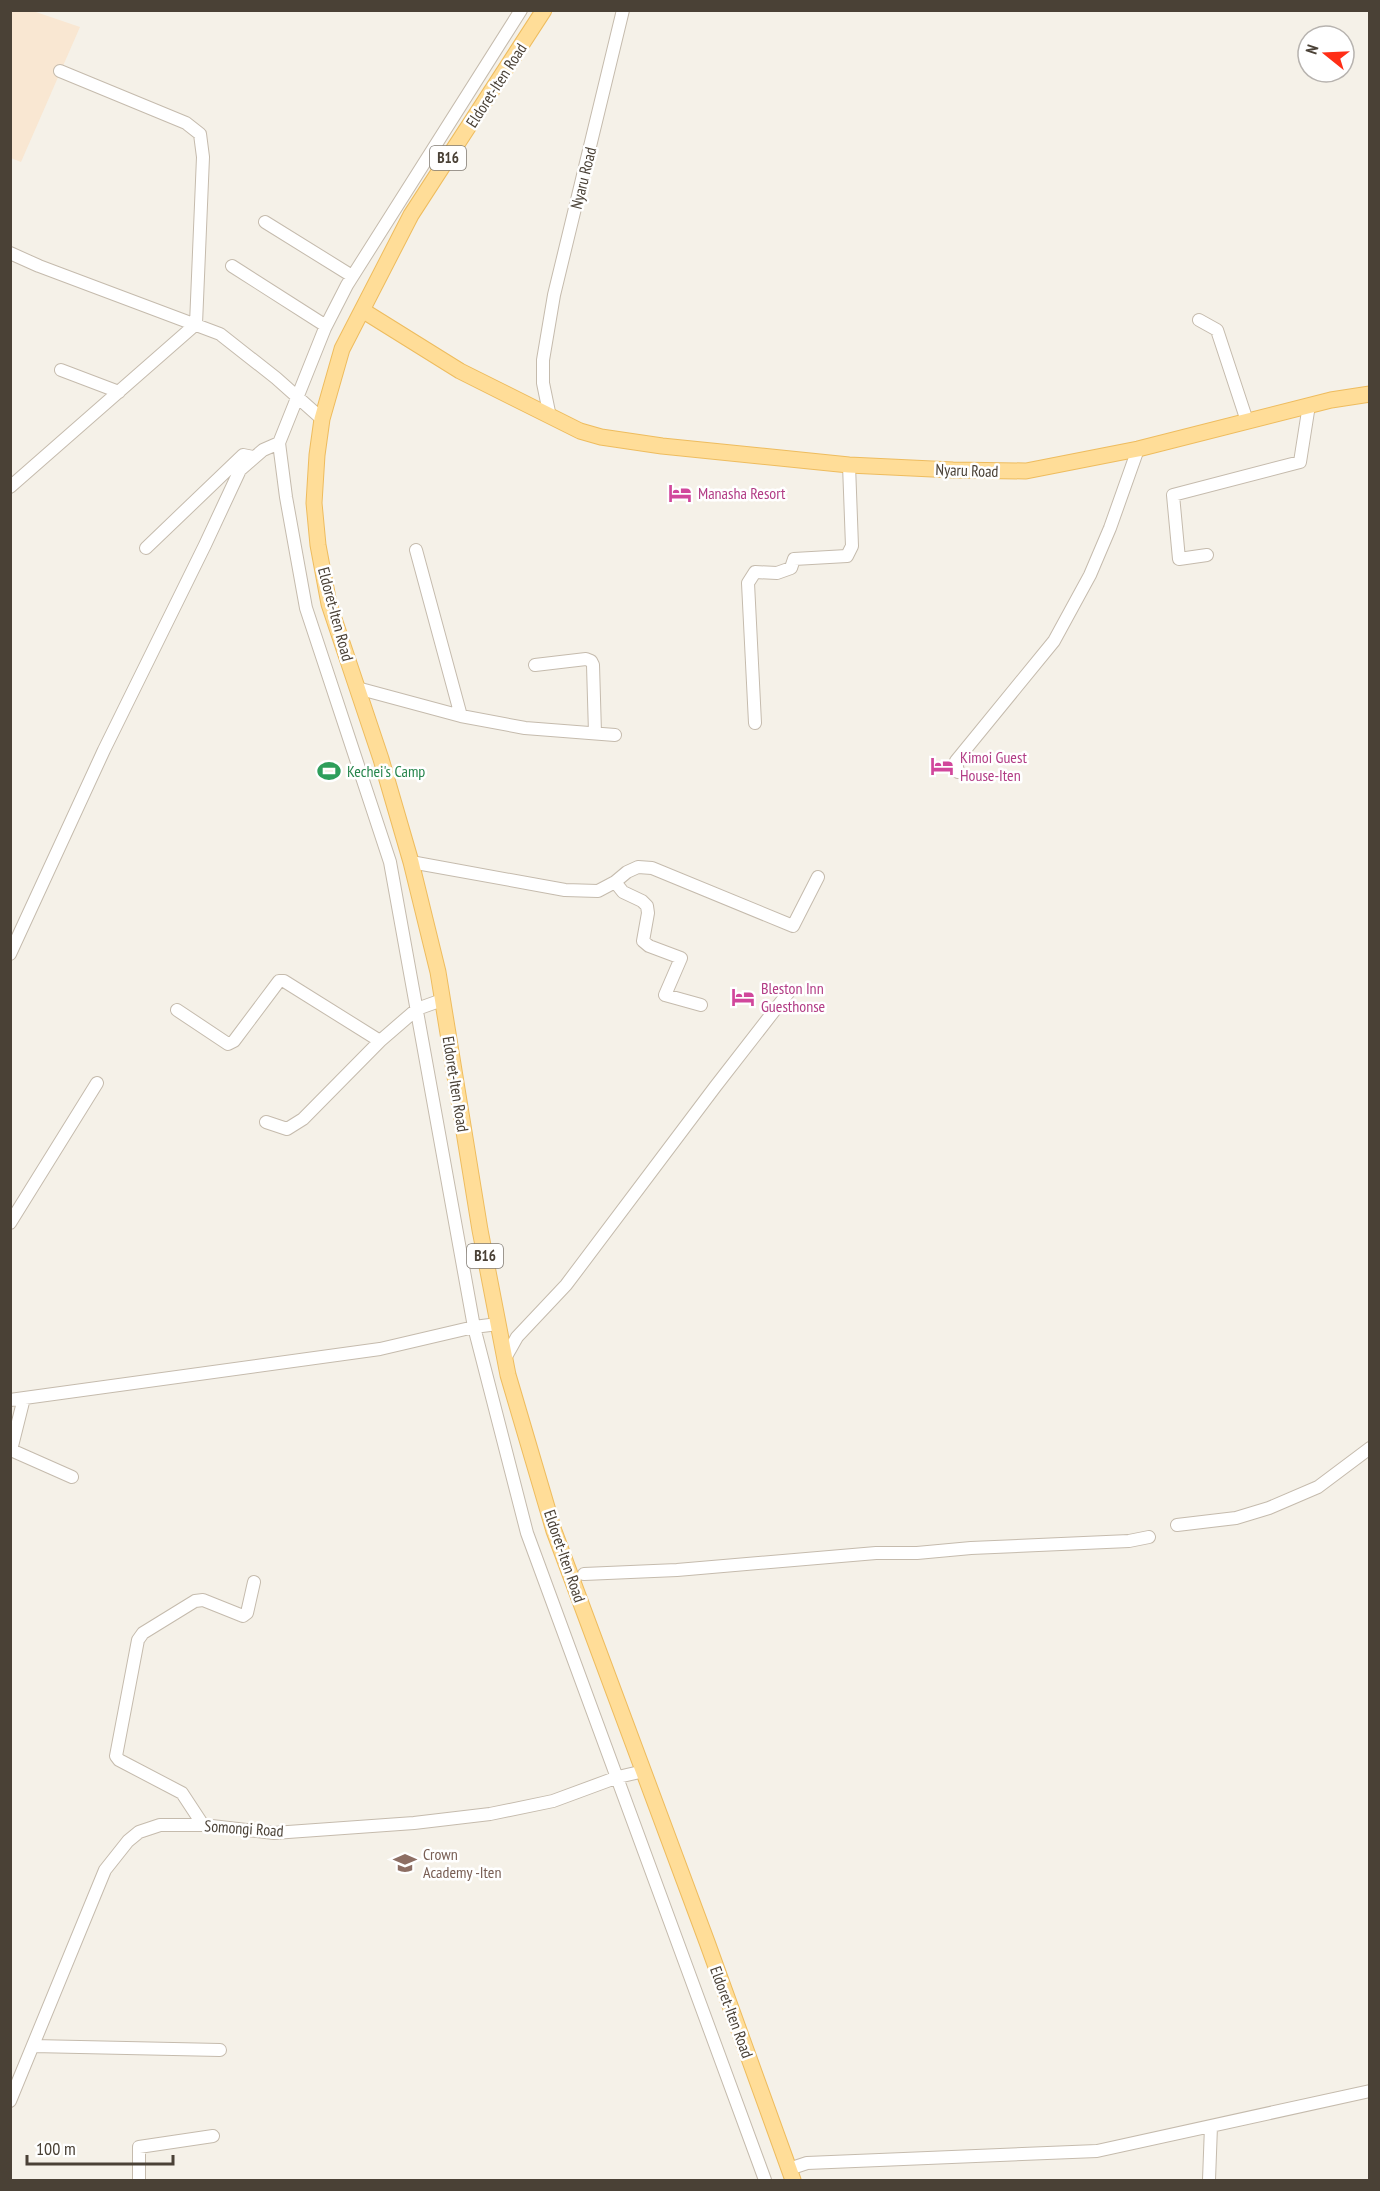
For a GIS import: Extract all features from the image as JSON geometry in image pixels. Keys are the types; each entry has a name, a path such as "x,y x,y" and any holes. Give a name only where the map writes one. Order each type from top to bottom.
{"main road":[{"name":"Eldoret-Iten Road","path":"544,10 411,215 342,349 322,419 317,455 314,503 318,545 329,604 381,759 411,862 438,972 480,1230 504,1360 554,1531 644,1771 789,2177"},
{"path":"362,310 400,336 460,371 555,419"},
{"name":"Nyaru Road","path":"555,419 580,431 601,437 662,446 849,465 1026,471 1138,449 1309,405 1370,394"}],"street":[{"path":"521,10 352,276 326,326 279,442 286,497 306,608 390,862 474,1327 527,1533 765,2181"},
{"name":"Nyaru Road","path":"555,419 543,383 543,360 554,295 623,10"},
{"path":"503,39 520,48"},
{"path":"10,488 196,324 203,157 200,134 186,123 60,71"},
{"path":"265,222 352,276"},
{"path":"10,253 220,334 239,347 322,419"},
{"path":"232,266 326,326"},
{"path":"1199,320 1217,330 1247,421"},
{"path":"61,369 120,392"},
{"path":"1207,555 1179,559 1173,495 1300,462 1309,405"},
{"path":"10,954 104,750 240,470 253,457 279,442"},
{"path":"958,772 956,761 1054,640 1090,575 1110,528 1138,449"},
{"path":"146,548 243,455 253,457"},
{"path":"755,723 748,583 755,572 777,573 791,568 794,559 847,556 852,546 849,465"},
{"path":"416,550 461,716"},
{"path":"535,665 586,659 591,661 593,665 594,733"},
{"path":"357,688 461,716 525,728 615,735"},
{"path":"411,862 565,890 598,891 638,867 652,868 793,926 818,877"},
{"path":"615,882 623,892 642,901 646,906 648,913 643,941 649,946 681,957 665,995 701,1005"},
{"path":"177,1010 228,1044 234,1041 276,984 284,981 380,1041"},
{"path":"504,1360 517,1337 566,1285 788,993"},
{"path":"266,1122 287,1129 303,1119 380,1041 417,1009 442,1000"},
{"path":"10,1223 97,1083"},
{"path":"10,1400 380,1349 474,1327 498,1324"},
{"path":"24,1398 11,1450 72,1478"},
{"path":"1177,1524 1236,1518 1269,1508 1318,1487 1370,1448"},
{"path":"584,1574 677,1570 876,1553 917,1553 971,1548 1119,1542 1149,1537"},
{"path":"202,1825 182,1793 119,1760 116,1756 138,1640 143,1633 195,1601 203,1600 243,1616 247,1613 254,1582"},
{"name":"Somongi Road","path":"10,2101 105,1870 114,1856 139,1833 160,1825 202,1825 274,1833 424,1822 490,1814 553,1801 618,1776 644,1771"},
{"path":"33,2046 220,2050"},
{"path":"789,2177 807,2163 1097,2151 1370,2091"},
{"path":"1209,2181 1211,2126"},
{"path":"139,2181 140,2147 213,2136"}],"shaded area":[{"path":"10,11 33,11 80,27 21,162 11,158"}],"place":[{"name":"Manasha Resort","path":"680,493"},
{"name":"Kimoi Guest House-Iten","path":"942,766"},
{"name":"Kechei's Camp","path":"329,771"},
{"name":"Bleston Inn Guesthonse","path":"743,997"},
{"name":"Crown Academy -Iten","path":"405,1863"}]}
